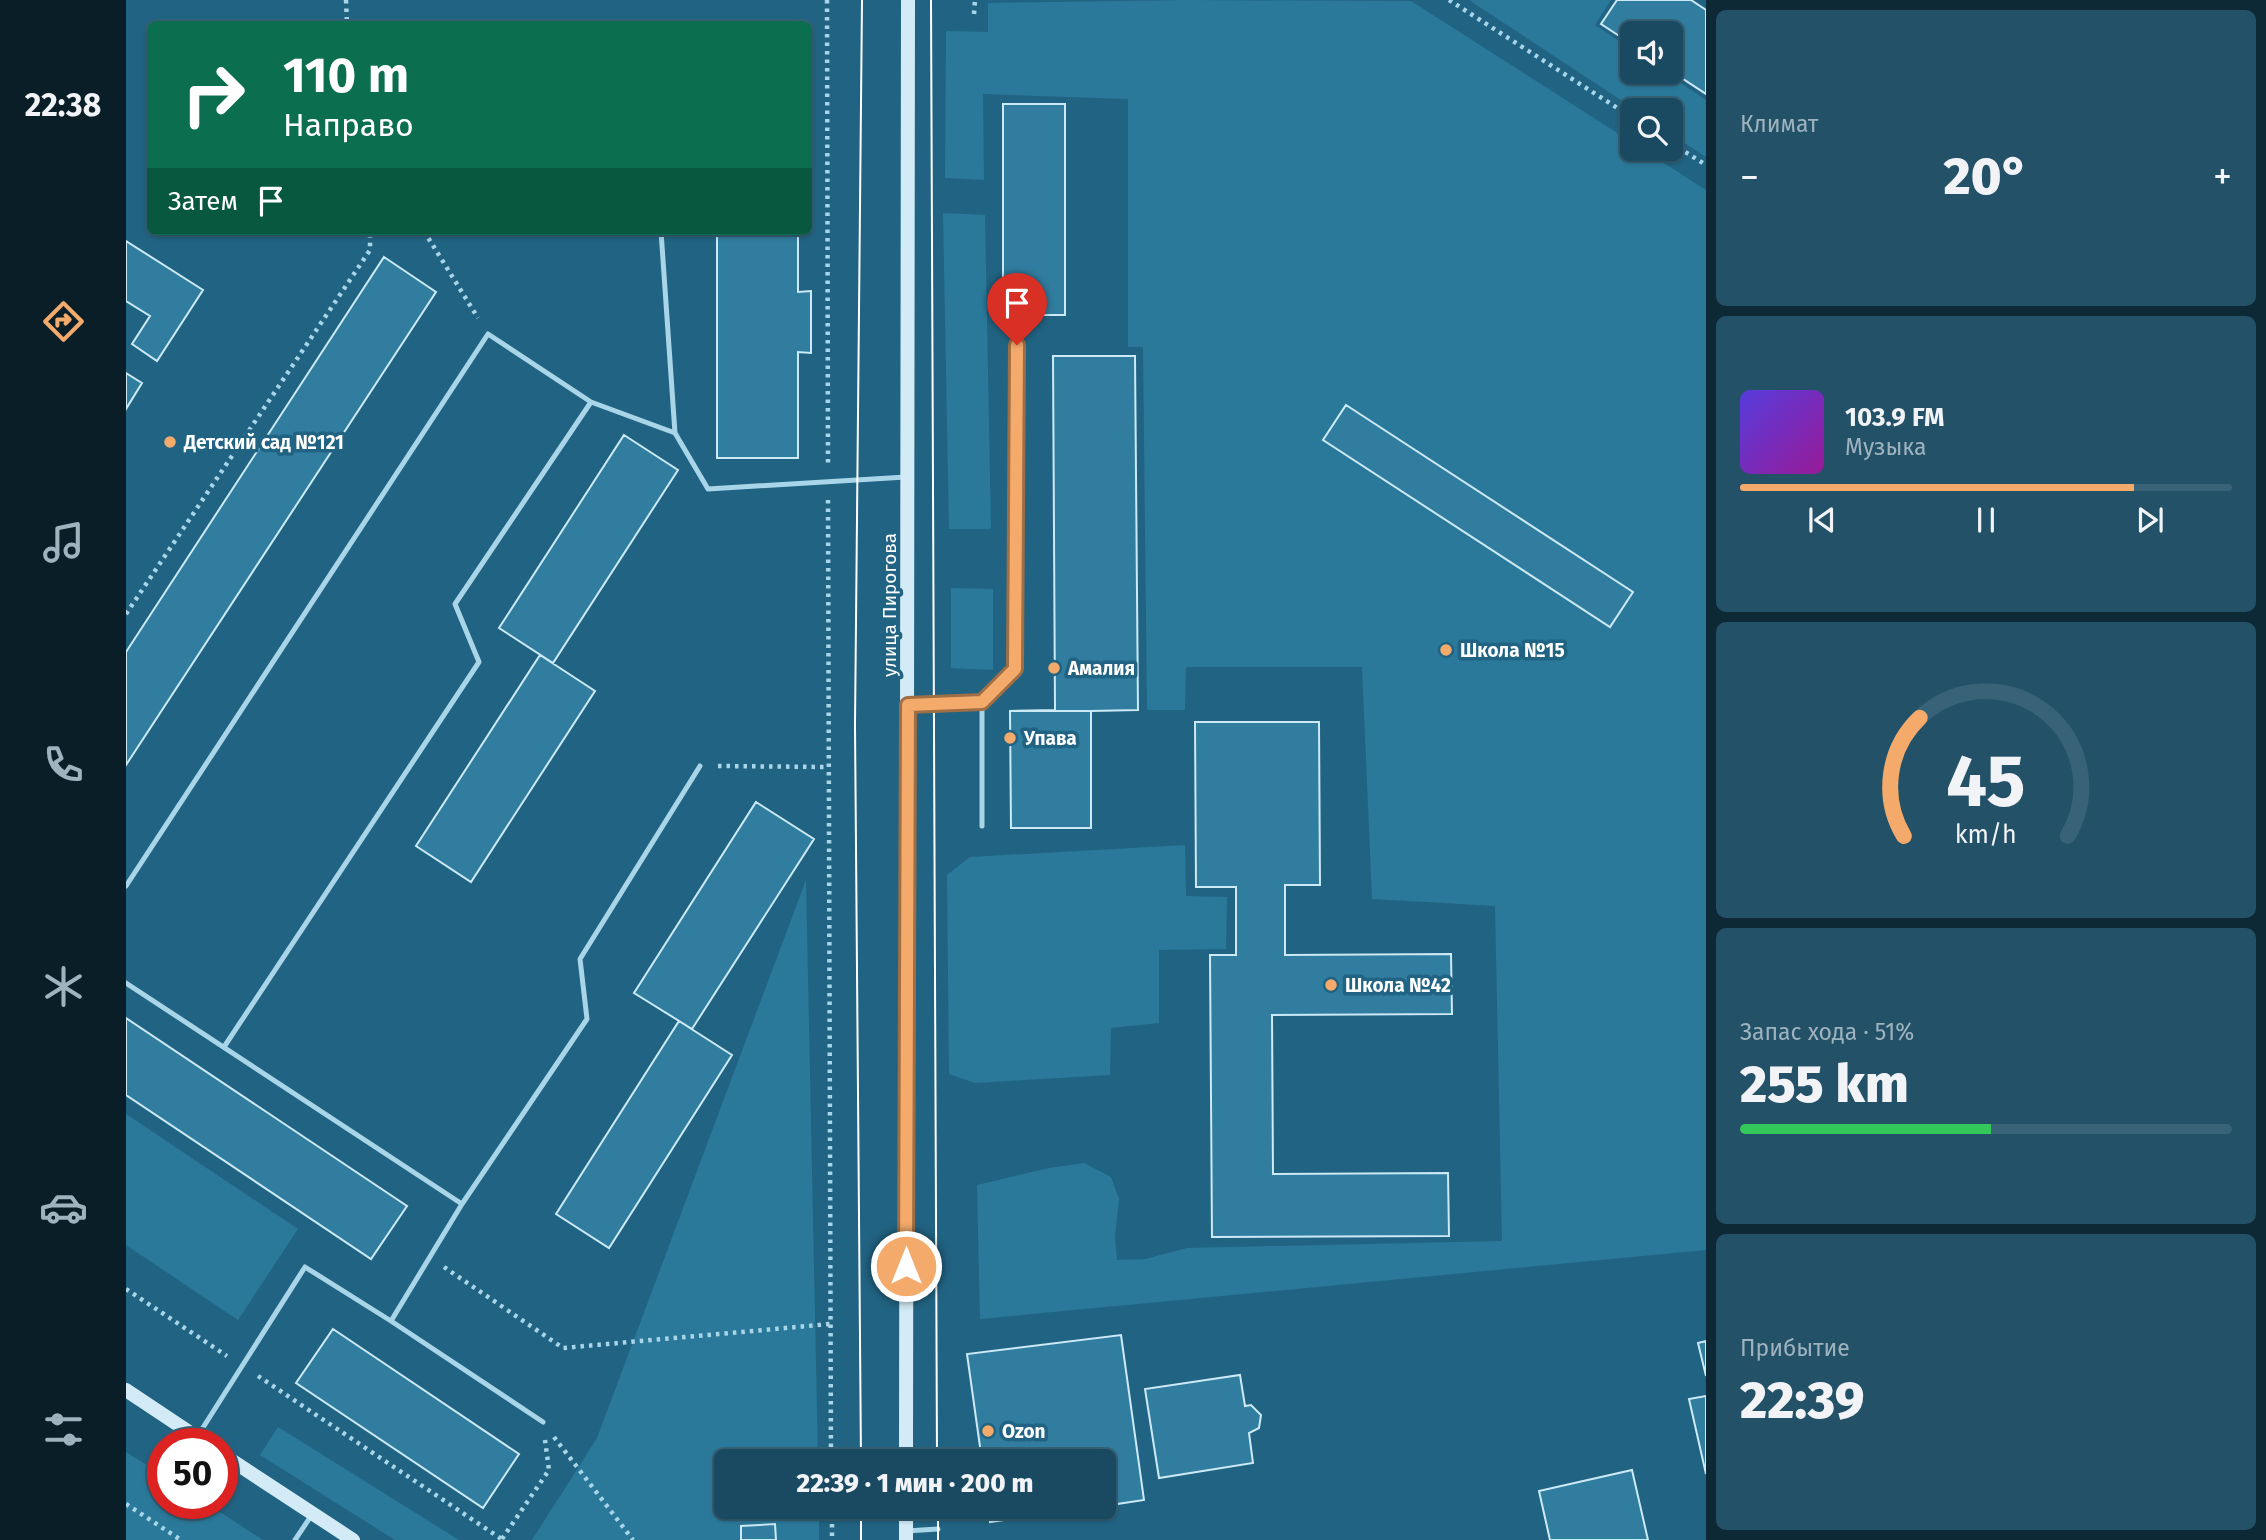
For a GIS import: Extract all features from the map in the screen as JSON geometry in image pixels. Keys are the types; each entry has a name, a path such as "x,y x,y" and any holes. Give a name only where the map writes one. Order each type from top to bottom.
{"main road":[{"name":"улица Пирогова","path":"906,1449 908,0"},
{"path":"126,1390 184,1428"},
{"path":"238,1465 353,1540"}],"lane":[{"path":"661,235 675,433 708,489 908,477"},
{"path":"126,886 488,334 591,402 675,433"},
{"path":"908,705 982,702 1015,669 1017,345"},
{"path":"224,1047 480,662 455,604 591,402"},
{"path":"982,702 982,826"},
{"path":"391,1321 462,1204 587,1019 580,959 700,766"},
{"path":"126,983 462,1204"},
{"path":"208,1428 242,1366 305,1267 543,1422"},
{"path":"295,1540 313,1514"},
{"path":"906,1535 938,1529"}],"path":[{"path":"346,0 347,21"},
{"path":"827,0 831,1449"},
{"path":"974,14 975,0"},
{"path":"1449,0 1620,110"},
{"path":"1683,151 1706,165"},
{"path":"126,614 370,250 370,235"},
{"path":"426,235 488,334"},
{"path":"700,766 828,767"},
{"path":"429,1258 563,1348 830,1324"},
{"path":"126,1289 503,1539 549,1469 543,1422"},
{"path":"543,1422 633,1540"},
{"path":"126,1504 181,1540"},
{"path":"832,1519 832,1540"}],"shaded area":[{"path":"1469,0 1611,0 1595,25 1620,41 1620,84 1682,84 1706,100 1706,157 1683,142 1683,98 1620,99"},
{"name":"Школа №15","path":"1411,1 1620,135 1620,161 1661,161 1706,190 1706,1250 980,1319 977,1185 1049,1168 1084,1163 1111,1177 1119,1199 1115,1237 1117,1260 1145,1259 1187,1248 1502,1241 1495,906 1372,899 1362,667 1186,667 1185,710 1147,710 1143,347 1128,347 1128,99 983,94 984,180 945,178 946,31 988,32 988,3"},
{"path":"943,213 985,215 991,529 949,529"},
{"path":"951,588 993,589 993,670 951,668"},
{"path":"1185,845 1186,896 1227,897 1226,949 1159,950 1159,1023 1111,1028 1110,1075 975,1083 949,1074 947,875 970,857"},
{"path":"806,880 818,1449 714,1449 714,1519 819,1519 819,1540 532,1540 597,1438"},
{"path":"126,1114 298,1229 238,1320 126,1245"},
{"path":"278,1427 459,1540 395,1540 260,1455"},
{"path":"126,1452 147,1465 147,1519 231,1519 263,1540 126,1540"}],"building":[{"path":"1617,0 1691,0 1706,10 1706,94 1683,79 1683,21 1620,21 1620,36 1601,24"},
{"path":"1003,104 1065,104 1065,315 1003,315"},
{"path":"717,235 798,235 798,292 811,291 811,353 798,352 798,458 717,458"},
{"path":"126,241 203,290 157,361 132,344 150,316 126,301"},
{"path":"384,257 436,292 126,765 126,652"},
{"path":"1053,356 1135,356 1138,710 1091,711 1091,828 1011,828 1010,711 1055,710"},
{"path":"126,373 142,383 126,409"},
{"path":"1346,405 1633,592 1610,627 1323,440"},
{"path":"624,435 678,470 553,663 499,628"},
{"path":"540,655 595,691 471,882 416,846"},
{"path":"1010,711 1091,711 1091,828 1011,828"},
{"name":"Школа №42","path":"1195,722 1319,722 1320,885 1285,885 1285,955 1451,954 1452,1014 1272,1015 1273,1174 1448,1173 1449,1236 1212,1237 1210,955 1236,955 1236,887 1196,887"},
{"path":"756,802 814,839 692,1029 634,993"},
{"path":"126,1018 407,1206 371,1259 126,1095"},
{"path":"679,1021 732,1055 609,1248 556,1214"},
{"path":"333,1329 519,1454 483,1508 296,1383"},
{"path":"1121,1335 1144,1500 1116,1504 1116,1449 980,1449 967,1354"},
{"path":"1706,1341 1706,1376 1698,1343"},
{"path":"1240,1375 1245,1406 1251,1405 1261,1415 1259,1428 1249,1433 1253,1463 1159,1478 1145,1389"},
{"path":"1706,1396 1706,1474 1689,1399"},
{"path":"1632,1470 1648,1540 1550,1540 1539,1491"},
{"path":"990,1519 1012,1519 990,1522"},
{"path":"775,1524 776,1540 741,1540 741,1526"}],"tram line":[{"path":"861,1449 855,725 862,0"},
{"path":"931,0 937,1449"},
{"path":"861,1519 861,1540"},
{"path":"938,1519 938,1540"}],"place":[{"name":"Детский сад №121","path":"170,442"},
{"name":"Школа №15","path":"1446,650"},
{"name":"Амалия","path":"1054,668"},
{"name":"Упава","path":"1010,738"},
{"name":"Школа №42","path":"1331,985"},
{"name":"Ozon","path":"988,1431"}],"route":[{"path":"906,1266 908,705 982,702 1015,669 1017,345"}]}
